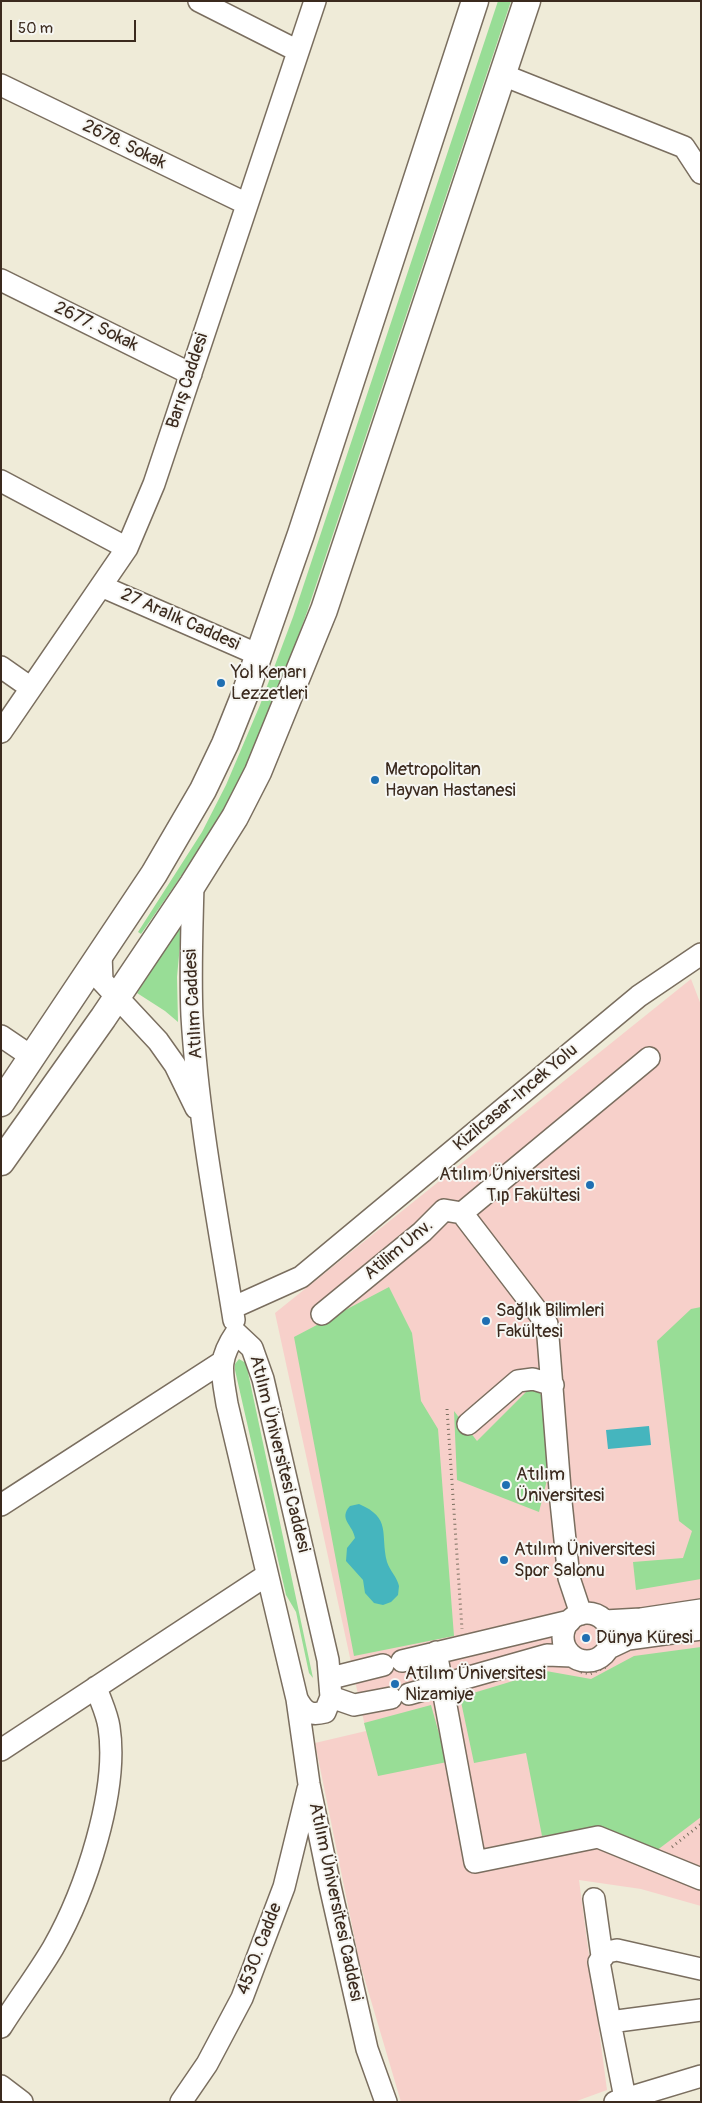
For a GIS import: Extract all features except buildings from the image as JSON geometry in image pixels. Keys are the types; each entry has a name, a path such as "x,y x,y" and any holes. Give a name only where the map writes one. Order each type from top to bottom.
{"main road":[{"path":"1,1103 154,874 203,790 225,744 259,655 301,534 475,1"},
{"path":"1,1162 193,884 235,816 258,772 324,610 527,1"}],"street":[{"path":"199,1 298,51"},
{"name":"Barış Caddesi","path":"1,732 127,548 154,484 315,1"},
{"path":"503,75 684,147 701,173"},
{"name":"2678. Sokak","path":"1,85 247,204"},
{"name":"2677. Sokak","path":"1,280 191,374"},
{"path":"1,481 127,548"},
{"name":"27 Aralık Caddesi","path":"101,586 259,655"},
{"path":"1,667 31,688"},
{"name":"Atılım Caddesi","path":"193,884 192,1018 203,1124 236,1333"},
{"name":"Atılım Caddesi","path":"101,954 102,981 153,1035 175,1065 203,1124"},
{"name":"Kizilcasar-Incek Yolu","path":"232,1308 301,1277 639,996 701,954"},
{"path":"1,1036 32,1057"},
{"path":"572,1656 565,1645 564,1639 564,1633 575,1618 561,1502 547,1324 462,1213 649,1058"},
{"name":"Atilim Unv.","path":"322,1314 422,1232 444,1210 462,1213"},
{"name":"Atılım Üniversitesi Caddesi","path":"331,1687 308,1568 263,1379 252,1348 236,1333 224,1351 222,1362 228,1404 297,1699 309,1784 367,2049 386,2102"},
{"path":"1,1505 222,1362"},
{"path":"468,1424 518,1381 533,1379 553,1385"},
{"path":"1,1750 267,1575"},
{"path":"331,1687 393,1663 593,1614 605,1621 641,1619 701,1610"},
{"path":"605,1621 611,1634 609,1648"},
{"path":"331,1687 354,1705 443,1685 547,1655 572,1656 585,1661 592,1661 604,1654 609,1648 628,1639 701,1629"},
{"path":"436,1652 475,1862 598,1837 701,1879"},
{"path":"1,2027 53,1948 76,1904 97,1837 111,1774 109,1726 96,1687"},
{"path":"297,1699 303,1710 314,1715 325,1712 331,1687"},
{"name":"4530. Cadde","path":"181,2102 207,2064 242,1998 284,1887 309,1784"},
{"path":"594,1899 602,1956"},
{"path":"701,1969 617,1950 607,1952 599,1962 623,2100 701,2076"},
{"path":"610,2022 701,2010"},
{"path":"1,2086 22,2102"}],"path":[{"path":"447,1410 462,1629"},
{"path":"655,1860 701,1824"}],"shaded area":[{"name":"Atılım Üniversitesi","path":"691,979 701,1005 701,1906 641,1889 579,1880 607,2090 574,2102 401,2102 359,1960 315,1743 366,1731 275,1313"}],"green space":[{"path":"498,1 511,1 275,704 262,735 222,812 191,862 141,934 138,932 202,832 226,785 260,705 293,617"},
{"path":"182,923 177,977 178,1022 137,993"},
{"path":"389,1287 412,1333 421,1401 438,1429 454,1636 354,1656 294,1337"},
{"path":"701,1307 701,1579 636,1590 633,1562 683,1558 692,1531 679,1521 657,1341 691,1309"},
{"path":"239,1359 246,1363 313,1678 309,1673 296,1612 286,1595 235,1370 235,1364"},
{"path":"533,1385 545,1400 551,1464 539,1512 457,1480 454,1411 477,1441"},
{"path":"701,1647 701,1817 656,1851 601,1827 542,1836 526,1753 474,1763 460,1697 546,1671 591,1679 634,1656"},
{"path":"431,1705 447,1762 378,1776 364,1723"}],"water":[{"path":"649,1426 651,1445 608,1449 606,1430"},
{"path":"359,1504 369,1509 381,1521 387,1562 399,1586 398,1595 391,1602 383,1605 374,1603 365,1593 363,1580 346,1561 347,1548 355,1538 345,1515 350,1506"}],"place":[{"name":"Yol Kenarı Lezzetleri","path":"221,683"},
{"name":"Metropolitan Hayvan Hastanesi","path":"375,780"},
{"name":"Atılım Üniversitesi Tıp Fakültesi","path":"590,1185"},
{"name":"Sağlık Bilimleri Fakültesi","path":"486,1321"},
{"name":"Atılım Üniversitesi","path":"506,1485"},
{"name":"Atılım Üniversitesi Spor Salonu","path":"504,1560"},
{"name":"Dünya Küresi","path":"586,1638"},
{"name":"Atılım Üniversitesi Nizamiye","path":"395,1684"}]}
